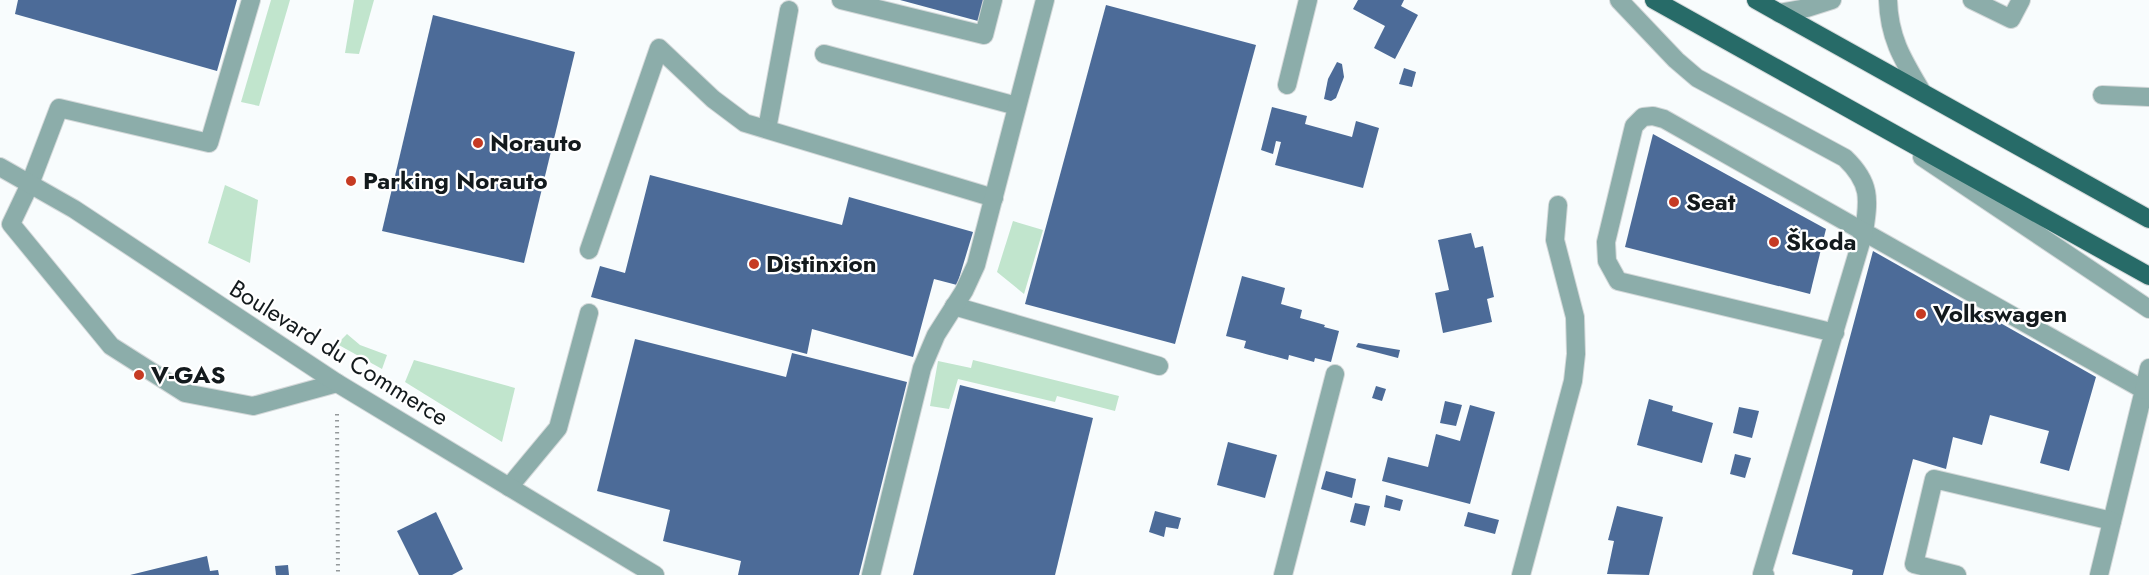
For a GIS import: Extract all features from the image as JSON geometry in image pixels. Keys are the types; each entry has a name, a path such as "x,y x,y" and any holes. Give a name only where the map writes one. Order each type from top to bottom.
{"main road":[{"path":"1654,0 1860,117 2149,276"},
{"path":"1756,0 2149,219"}],"street":[{"path":"251,0 209,143 59,108 30,184 11,224 111,346 185,393 253,406 337,383"},
{"path":"841,0 984,35 993,0"},
{"path":"871,575 922,368 936,335 976,265 1045,0"},
{"path":"1287,86 1308,0"},
{"path":"1619,0 1676,60 1697,78 1845,158 1856,169 1867,192 1868,207 1865,226 1762,574 1765,575"},
{"path":"1779,13 1807,8 1832,0"},
{"path":"1888,0 1889,22 1896,46 1922,92"},
{"path":"1972,0 2011,20 2021,0"},
{"path":"767,129 789,10"},
{"path":"589,250 658,48 713,99 745,123 993,198"},
{"path":"824,54 1017,106"},
{"path":"2102,95 2149,97"},
{"path":"1835,333 1618,281 1607,261 1606,242 1634,126 1643,117 1653,116 1664,119 1865,226 2144,390"},
{"path":"1860,117 2149,309"},
{"name":"Boulevard du Commerce","path":"0,167 74,209 337,383 655,575"},
{"path":"1521,575 1573,381 1576,354 1575,317 1555,240 1558,205"},
{"path":"954,306 1159,366"},
{"path":"509,487 558,428 589,313"},
{"path":"2099,575 2149,368"},
{"path":"1283,575 1335,374"},
{"path":"1957,575 1914,564 1934,479 2112,521"}],"path":[{"path":"337,383 338,575"}],"green space":[{"path":"271,0 290,0 259,106 241,102"},
{"path":"354,0 374,0 359,54 345,53"},
{"path":"225,185 258,200 250,263 208,243"},
{"path":"1013,221 1043,230 1024,294 997,272"},
{"path":"347,334 360,345 387,355 382,369 337,344"},
{"path":"414,360 515,388 502,442 405,382"},
{"path":"973,360 1119,396 1115,411 1057,396 1055,402 958,379 949,409 930,406 938,361 971,368"}],"building":[{"path":"18,0 237,0 217,71 15,14"},
{"path":"900,0 984,0 978,21"},
{"path":"1358,0 1404,0 1401,6 1418,15 1395,59 1374,48 1385,26 1353,9"},
{"path":"1106,5 1256,45 1175,344 1025,304"},
{"name":"Norauto","path":"433,15 575,52 524,263 382,231"},
{"path":"1337,62 1342,64 1344,77 1336,98 1331,101 1324,99 1328,79"},
{"path":"1404,68 1416,72 1412,87 1399,84"},
{"path":"1272,107 1307,116 1305,124 1352,137 1356,121 1379,128 1363,188 1275,165 1281,142 1276,141 1273,154 1261,150"},
{"path":"1653,134 1826,229 1810,294 1625,247"},
{"path":"650,175 842,225 849,197 973,232 957,285 934,279 913,357 812,329 807,354 591,297 600,266 625,273"},
{"path":"1471,233 1475,248 1483,246 1494,297 1487,299 1492,322 1443,333 1435,293 1449,290 1438,240"},
{"name":"Volkswagen","path":"1873,251 2096,377 2069,471 2040,463 2049,431 1990,415 1982,445 1953,437 1946,469 1913,459 1883,575 1852,575 1853,570 1792,554"},
{"path":"1242,276 1285,288 1281,304 1302,310 1300,318 1339,331 1331,362 1315,358 1314,362 1289,355 1288,360 1244,348 1246,341 1226,336"},
{"path":"635,339 786,377 792,353 907,382 859,575 738,575 741,561 663,541 670,510 597,491"},
{"path":"1358,343 1400,350 1398,358 1356,347"},
{"path":"960,385 1093,418 1055,575 913,575"},
{"path":"1376,386 1386,389 1382,401 1372,398"},
{"path":"1649,399 1673,406 1672,411 1713,423 1702,463 1637,445"},
{"path":"1445,401 1462,405 1456,426 1440,423"},
{"path":"1470,405 1495,412 1470,504 1382,481 1388,457 1428,467 1436,434 1460,441"},
{"path":"1739,407 1759,411 1752,438 1733,433"},
{"path":"1228,442 1277,455 1265,498 1217,485"},
{"path":"1735,454 1751,458 1745,478 1730,474"},
{"path":"1326,471 1356,479 1352,498 1321,489"},
{"path":"1386,495 1403,500 1400,511 1384,507"},
{"path":"1355,503 1370,506 1365,526 1350,522"},
{"path":"1617,506 1663,517 1649,575 1607,574 1614,541 1608,540"},
{"path":"1155,511 1181,518 1178,529 1166,527 1164,537 1149,532"},
{"path":"436,512 463,569 452,575 419,575 397,531"},
{"path":"1468,512 1499,520 1495,534 1464,526"},
{"path":"207,556 210,571 218,570 219,575 130,575"},
{"path":"288,565 289,575 276,575 275,566"}],"place":[{"name":"Norauto","path":"478,143"},
{"name":"Parking Norauto","path":"351,181"},
{"name":"Seat","path":"1674,202"},
{"name":"Škoda","path":"1774,242"},
{"name":"Distinxion","path":"754,264"},
{"name":"Volkswagen","path":"1921,314"},
{"name":"V-GAS","path":"139,375"}]}
